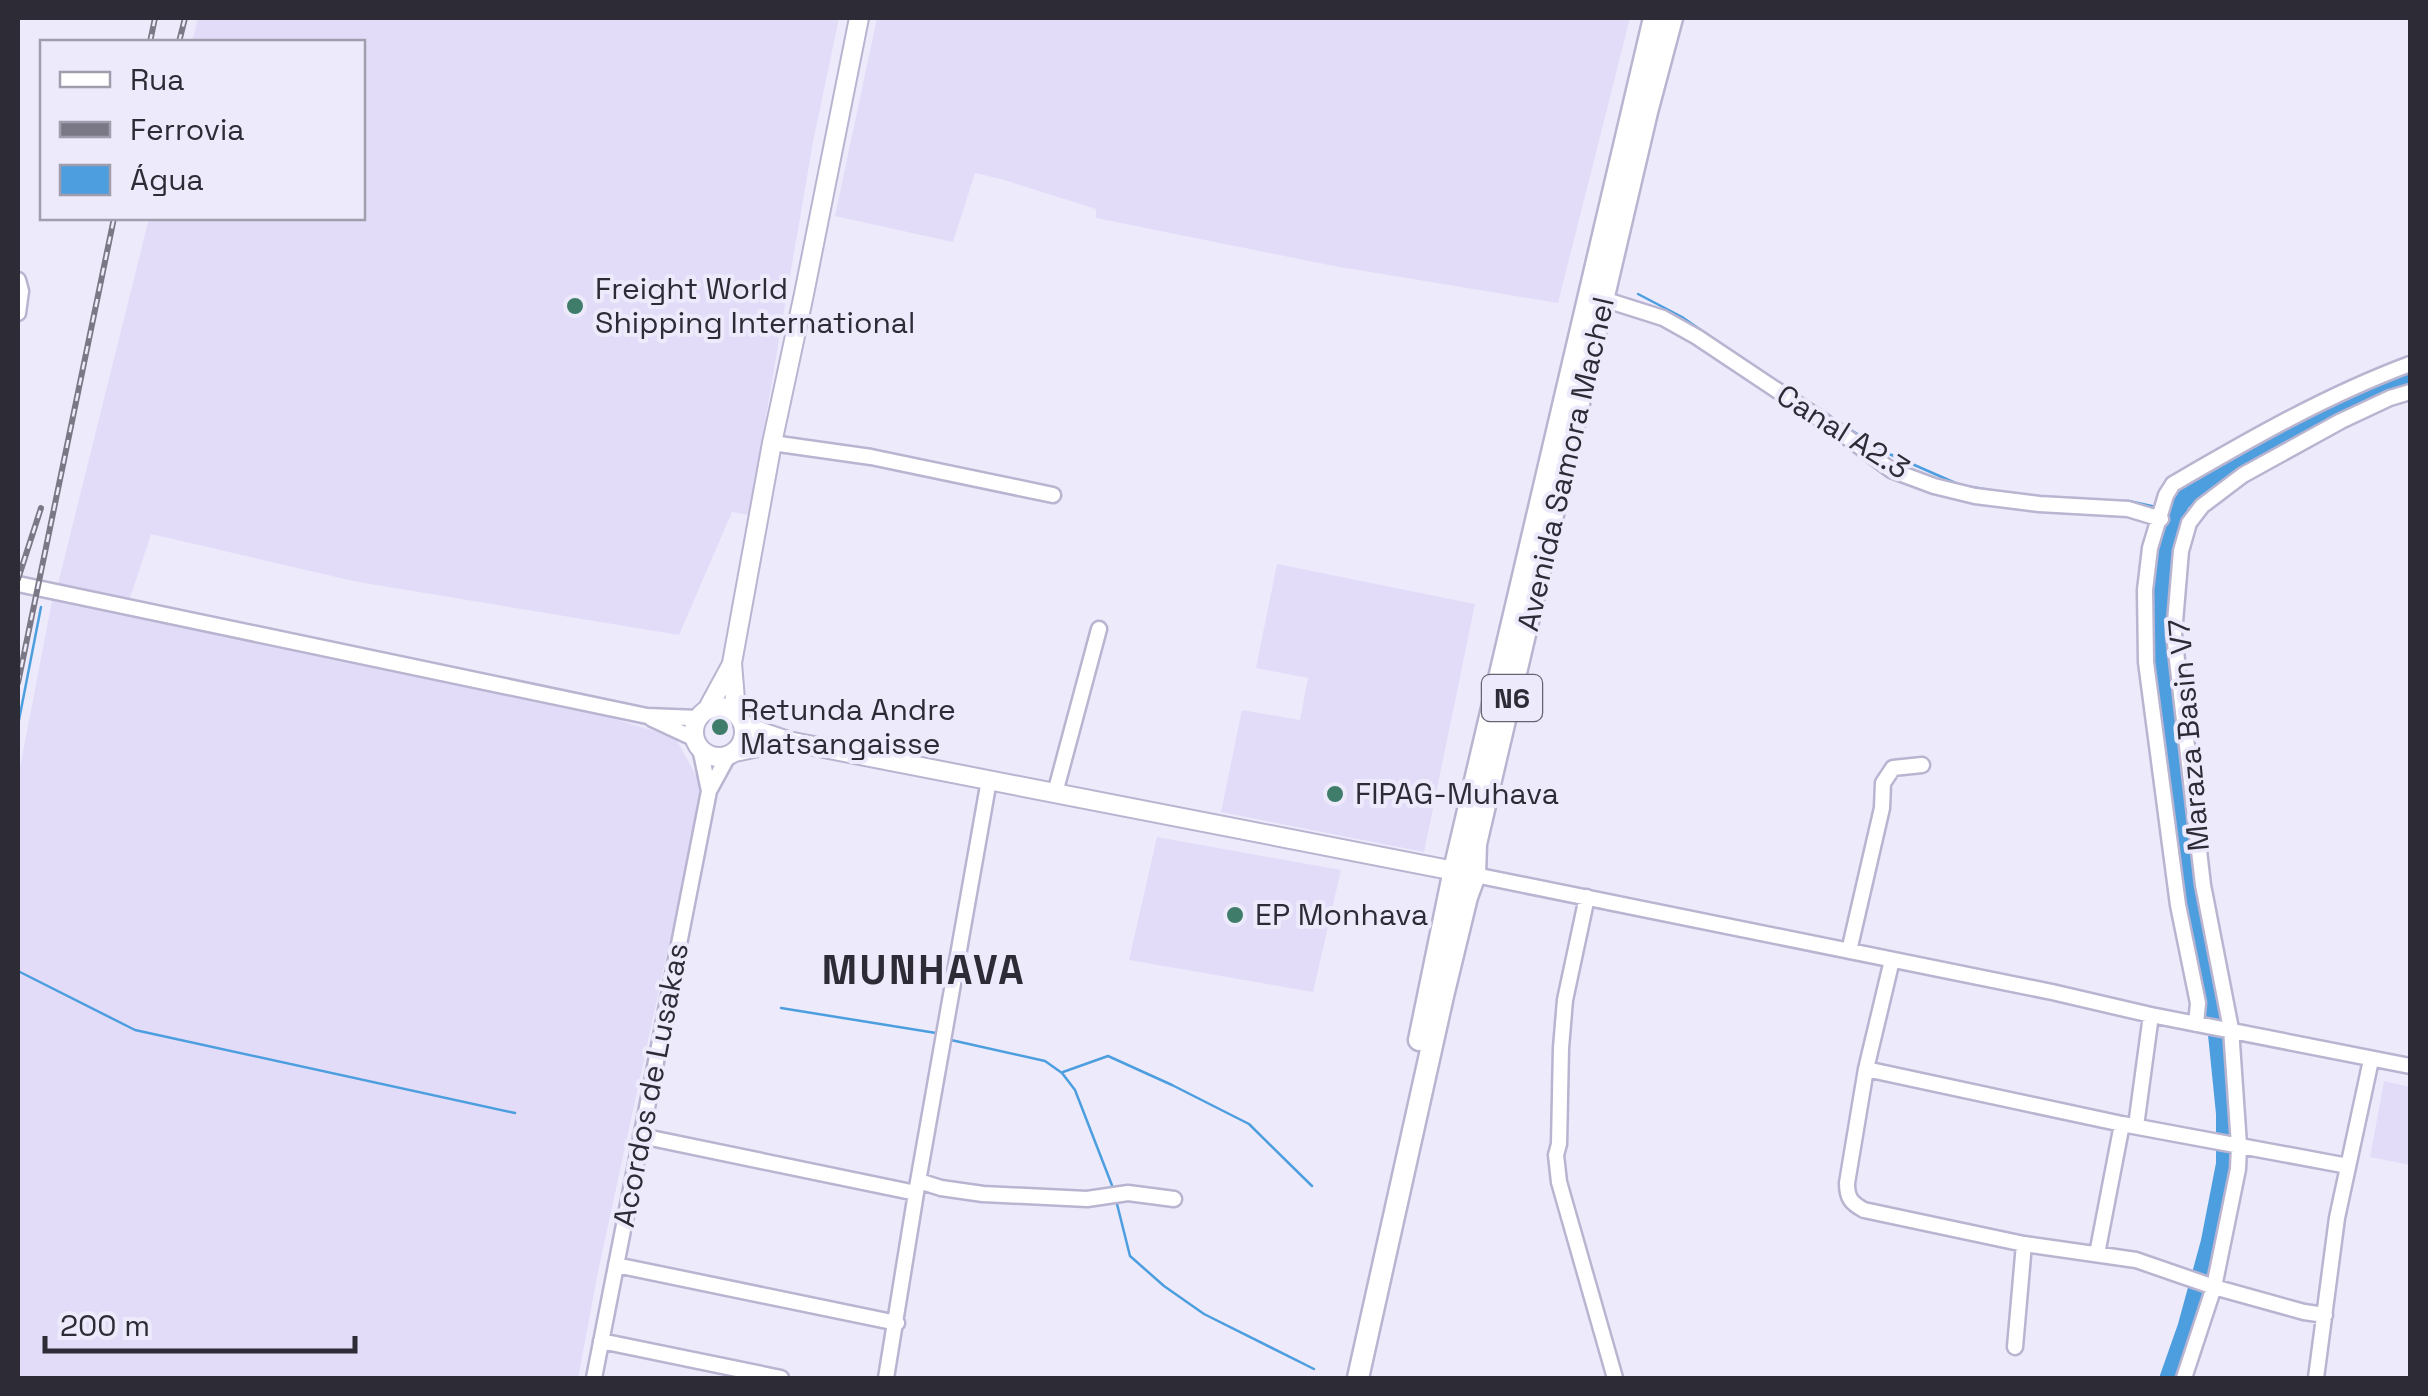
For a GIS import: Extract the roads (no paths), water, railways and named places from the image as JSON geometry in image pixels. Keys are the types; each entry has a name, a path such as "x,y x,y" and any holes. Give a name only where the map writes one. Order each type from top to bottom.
{"highway":[{"name":"Avenida Samora Machel","path":"1345,1378 1464,872 1654,18"},
{"name":"Avenida Samora Machel","path":"1358,1378 1467,897 1464,872 1476,844 1646,112 1672,18"}],"main road":[{"path":"731,754 742,743 732,663 772,443 859,18"},
{"path":"732,663 694,728 697,744 713,756 788,741"},
{"path":"702,714 722,706 740,719 788,741 1464,872"}],"street":[{"path":"18,280 18,313"},
{"name":"Canal A2.3","path":"1603,299 1663,318 1696,337 1891,470 1975,496 2128,509 2160,519"},
{"path":"2196,1024 2198,1003 2178,905 2146,662 2145,590 2150,548 2164,502 2172,484 2272,426 2371,378 2410,364"},
{"name":"Maraza Basin V7","path":"2184,1378 2214,1288 2238,1169 2239,1145 2230,1029 2203,885 2174,634 2181,551 2189,523 2202,506 2244,475 2341,421 2410,392"},
{"path":"772,443 870,457 1053,495"},
{"path":"18,584 647,716 702,714"},
{"path":"1055,794 1099,630"},
{"path":"647,716 697,744 709,792"},
{"path":"709,792 731,754"},
{"path":"1849,951 1882,808 1883,783 1893,768 1922,765"},
{"path":"886,1378 988,780"},
{"name":"Acordos de Lusakas","path":"594,1378 709,792"},
{"path":"1464,872 2410,1066"},
{"path":"1587,897 1565,1000 1556,1155 1566,1211 1615,1378"},
{"path":"1892,960 1866,1070 1846,1184 1846,1195 1853,1204 1864,1210 2024,1244 2136,1260 2214,1288 2324,1315"},
{"path":"2098,1254 2151,1015"},
{"path":"2316,1378 2336,1218 2371,1060"},
{"path":"1866,1070 2348,1166"},
{"path":"640,1136 917,1187 1087,1200 1128,1192 1174,1199"},
{"path":"2015,1347 2024,1244"},
{"path":"616,1265 897,1323"},
{"path":"602,1342 781,1378"}],"water":[{"path":"2410,370 2410,388 2273,453 2201,497 2188,508 2174,550 2169,632 2223,1015 2234,1134 2233,1167 2208,1293 2178,1378 2159,1378 2201,1240 2216,1163 2216,1114 2208,1035 2152,656 2155,552 2174,493 2318,409"}],"waterway":[{"path":"1638,294 1682,317 1743,359"},
{"path":"1812,405 1887,453 1960,485 2013,494"},
{"path":"2110,501 2156,507"},
{"path":"18,725 41,607"},
{"path":"18,971 135,1030 515,1113"},
{"path":"781,1008 936,1033"},
{"path":"951,1040 1045,1061 1062,1073 1075,1090 1113,1188"},
{"path":"1063,1072 1108,1056 1172,1085 1249,1124 1312,1186"},
{"path":"1116,1200 1130,1256 1164,1286 1204,1314 1314,1369"}],"railway":[{"path":"150,40 155,18"},
{"path":"180,40 185,18"},
{"path":"18,683 114,220"},
{"path":"18,579 41,508"}],"place":[{"name":"Freight World Shipping International","path":"575,306"},
{"name":"Retunda Andre Matsangaisse","path":"720,727"},
{"name":"FIPAG-Muhava","path":"1335,794"},
{"name":"EP Monhava","path":"1235,915"}],"district":[{"name":"MUNHAVA","path":"924,970"}]}
